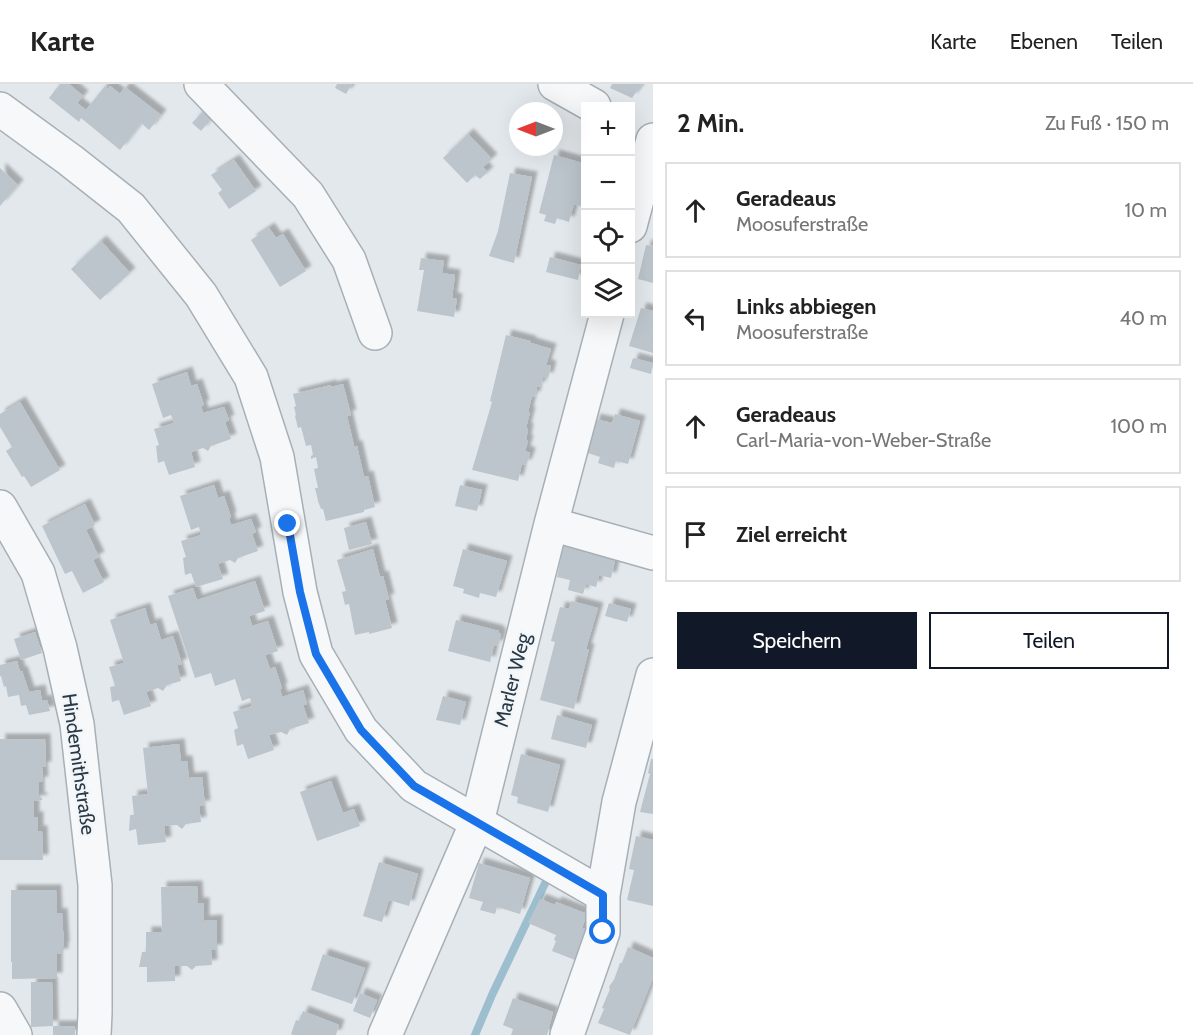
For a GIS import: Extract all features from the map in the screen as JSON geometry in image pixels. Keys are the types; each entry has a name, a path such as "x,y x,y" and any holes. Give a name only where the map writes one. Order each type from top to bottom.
{"street":[{"path":"201,84 308,195 348,260 375,333"},
{"path":"555,84 587,102"},
{"path":"0,109 131,208 201,295 251,377 278,457 300,592 316,654 361,730 414,786 603,895"},
{"path":"634,210 653,140 635,130"},
{"name":"Marler Weg","path":"385,1035 477,822 551,524 607,318"},
{"name":"Hindemithstraße","path":"0,507 38,573 60,648 77,724 95,885 94,1035"},
{"path":"551,524 653,553"},
{"path":"567,1035 603,932 603,895 619,802 653,675"},
{"path":"0,1009 15,1035"}],"building":[{"path":"60,84 69,84 83,96 77,103 86,110 105,86 108,89 110,86 120,94 125,87 161,115 149,130 141,123 120,150 81,118 79,122 49,98"},
{"path":"337,84 352,84 346,94 335,88"},
{"path":"612,84 642,84 632,98 610,88"},
{"path":"206,108 214,116 201,131 192,123"},
{"path":"468,134 492,159 483,167 488,172 480,179 475,175 467,183 443,158"},
{"path":"554,156 581,163 581,206 574,204 569,222 557,218 555,224 544,221 546,215 539,213"},
{"path":"234,160 256,191 229,209 218,193 222,190 211,175"},
{"path":"0,168 18,185 0,206"},
{"path":"510,173 532,177 514,263 489,256 498,231"},
{"path":"269,228 276,238 283,234 306,271 280,287 251,240"},
{"path":"101,241 130,273 100,300 71,269"},
{"path":"646,245 653,246 653,283 638,279"},
{"path":"550,257 581,265 578,280 546,272"},
{"path":"421,258 444,261 442,273 455,275 452,298 457,299 454,317 417,311 424,270 419,270"},
{"path":"641,308 653,311 653,353 629,346"},
{"path":"506,335 551,349 546,365 551,366 548,378 543,377 540,387 537,386 528,412 530,412 526,440 528,441 525,451 530,454 526,465 522,464 518,481 472,470 492,402 490,401"},
{"path":"633,358 653,363 651,374 630,368"},
{"path":"187,372 191,386 197,384 204,405 201,406 203,413 224,407 229,420 225,422 231,439 211,446 208,451 203,448 191,452 195,467 169,475 164,461 158,463 156,446 159,445 154,429 174,423 171,415 163,418 152,384"},
{"path":"343,384 351,415 347,416 354,446 357,446 364,477 368,476 375,507 326,521 315,488 318,488 314,469 318,468 316,457 311,459 313,455 311,445 306,446 301,427 298,428 293,394"},
{"path":"20,402 60,470 31,487 6,451 12,447 0,427 0,414"},
{"path":"615,414 640,421 628,464 616,461 614,468 598,463 600,457 588,453 595,419 612,423"},
{"path":"214,485 218,498 224,496 231,517 229,518 231,525 251,519 256,532 252,534 258,551 238,558 235,563 230,560 218,564 223,579 196,587 191,573 185,575 183,558 186,557 181,541 201,535 199,527 191,530 180,496"},
{"path":"460,485 482,490 477,511 455,506"},
{"path":"85,504 95,525 86,530 99,557 93,560 104,582 83,593 72,571 65,574 42,526"},
{"path":"366,522 372,544 349,550 344,528"},
{"path":"564,542 616,557 611,578 599,575 596,587 586,584 583,594 568,590 570,580 557,577"},
{"path":"373,549 380,577 383,576 389,599 385,600 392,628 355,635 349,604 345,605 342,592 346,591 337,560"},
{"path":"463,549 507,561 496,597 480,593 479,598 463,593 464,589 453,586"},
{"path":"255,581 265,611 249,616 252,626 268,621 278,651 265,655 270,669 275,667 282,688 280,689 282,697 303,690 307,704 303,705 309,723 290,729 287,735 281,732 269,735 274,750 248,759 243,744 237,746 234,730 238,728 233,712 252,706 250,698 242,701 235,679 215,686 211,673 195,678 168,596 193,588 197,600"},
{"path":"571,601 598,608 586,649 589,649 574,709 540,700 555,642 551,641 560,607 569,609"},
{"path":"609,603 631,609 627,622 605,616"},
{"path":"145,608 150,625 156,623 161,640 173,636 182,664 177,665 181,681 167,685 163,691 158,688 146,692 151,706 124,715 119,700 112,702 110,687 115,686 109,667 124,663 110,620"},
{"path":"456,620 499,631 498,633 501,634 498,646 494,645 490,662 448,651"},
{"path":"35,632 42,653 21,660 14,639"},
{"path":"17,661 29,692 40,690 42,701 47,700 50,711 29,715 26,705 21,706 19,695 8,697 6,686 4,687 0,676 0,665"},
{"path":"443,696 466,702 460,725 436,720"},
{"path":"557,715 592,725 586,748 551,739"},
{"path":"0,739 45,739 46,767 42,767 43,782 39,782 39,798 42,800 34,801 34,817 38,817 38,831 42,831 43,860 0,860"},
{"path":"179,744 181,761 187,761 189,778 202,777 205,806 199,806 201,822 186,824 182,829 177,825 164,826 166,842 138,845 136,829 129,831 130,815 134,815 132,796 148,794 143,748"},
{"path":"521,754 560,765 548,812 517,803 518,797 511,795"},
{"path":"651,759 653,759 653,814 640,812 650,774 648,773"},
{"path":"331,781 343,813 354,809 360,826 317,841 300,792"},
{"path":"636,836 653,840 653,906 627,900 634,870 629,869"},
{"path":"379,862 418,874 409,906 389,900 382,922 363,916"},
{"path":"479,863 530,878 520,914 497,907 495,914 480,910 483,902 469,898"},
{"path":"197,886 198,903 204,903 204,921 217,920 217,950 211,950 212,965 196,966 192,970 187,966 175,966 175,981 147,982 147,967 139,967 142,952 146,952 146,932 162,932 161,887"},
{"path":"11,890 56,890 57,914 62,913 64,947 63,954 57,954 57,978 12,979"},
{"path":"540,899 555,905 556,902 587,914 582,928 587,930 575,960 552,951 556,935 528,923"},
{"path":"628,947 653,958 653,978 630,1035 598,1023 610,985"},
{"path":"323,954 365,968 352,1004 311,990"},
{"path":"31,982 52,982 53,1026 31,1027"},
{"path":"360,993 377,1000 370,1018 353,1011"},
{"path":"513,998 553,1012 547,1035 511,1035 513,1029 503,1025"},
{"path":"303,1011 339,1025 336,1035 291,1034 296,1020 299,1021"},
{"path":"53,1026 75,1026 75,1035 53,1035"}],"waterway":[{"path":"475,1035 549,875"}],"route":[{"path":"288,524 300,592 316,654 361,730 414,786 603,895 603,932"}]}
